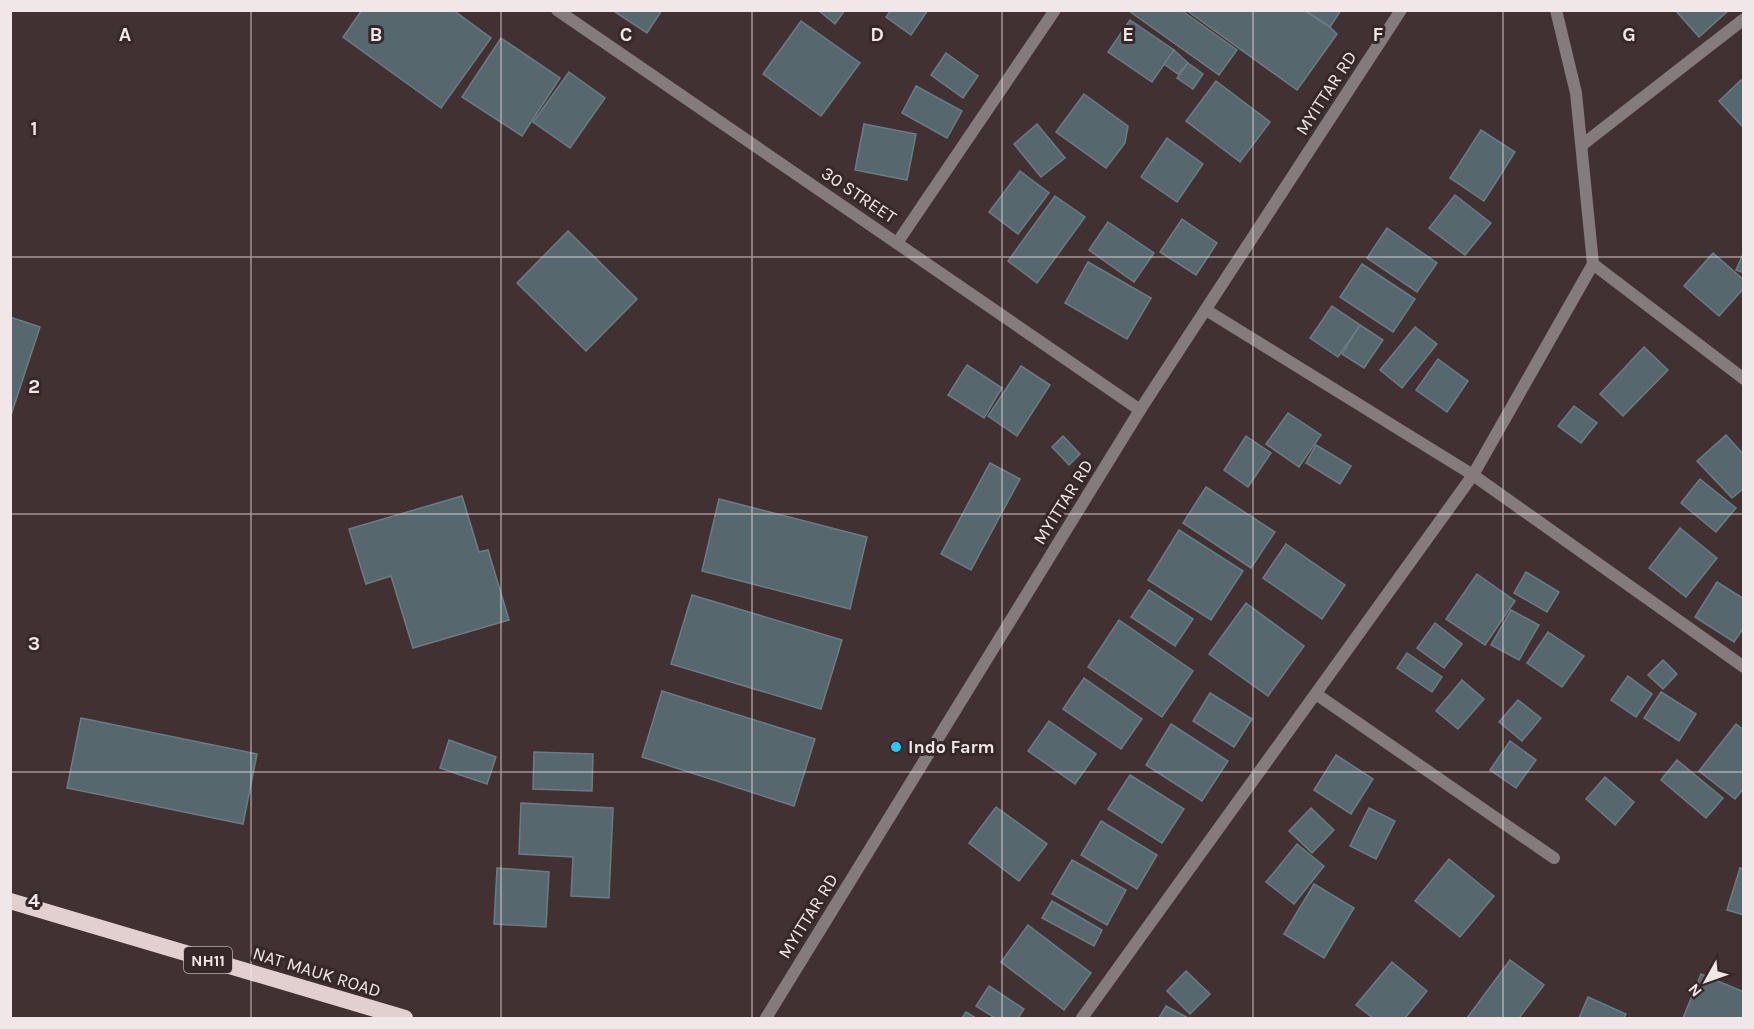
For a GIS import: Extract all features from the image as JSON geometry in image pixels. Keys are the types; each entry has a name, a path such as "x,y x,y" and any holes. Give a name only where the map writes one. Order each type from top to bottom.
{"highway":[{"name":"NAT MAUK ROAD","path":"10,901 405,1018"}],"street":[{"name":"30 STREET","path":"557,10 1140,410"},
{"name":"MYITTAR RD","path":"765,1018 1140,410 1401,10"},
{"path":"1082,1018 1473,475 1593,264 1576,93 1556,10"},
{"path":"897,243 1052,12"},
{"path":"1581,145 1743,19"},
{"path":"1593,264 1743,379"},
{"path":"1206,310 1473,475 1743,667"},
{"path":"1316,694 1554,858"}],"building":[{"path":"362,10 453,10 491,38 441,108 343,37"},
{"path":"612,10 662,10 647,33"},
{"path":"818,10 845,10 835,24"},
{"path":"891,10 928,10 911,35 886,17"},
{"path":"1181,10 1237,50 1219,75 1129,11"},
{"path":"1186,10 1304,10 1337,34 1297,90"},
{"path":"1304,10 1341,10 1330,27"},
{"path":"1675,10 1729,10 1699,37"},
{"path":"1130,20 1174,50 1152,82 1108,52"},
{"path":"801,21 860,63 821,116 763,74"},
{"path":"501,38 560,78 522,136 462,97"},
{"path":"1174,50 1188,63 1178,74 1164,64"},
{"path":"946,53 978,76 963,98 931,75"},
{"path":"1188,63 1203,74 1193,89 1177,78"},
{"path":"569,72 605,98 570,148 533,122"},
{"path":"1741,80 1744,83 1744,125 1742,126 1719,101"},
{"path":"1216,81 1270,122 1240,162 1186,121"},
{"path":"916,86 962,111 947,138 902,113"},
{"path":"1084,94 1128,126 1125,143 1106,168 1056,132"},
{"path":"864,124 916,134 907,180 855,170"},
{"path":"1037,124 1065,158 1041,177 1014,144"},
{"path":"1481,130 1515,152 1484,201 1450,178"},
{"path":"1167,138 1203,164 1177,202 1141,177"},
{"path":"1020,171 1049,193 1018,234 989,212"},
{"path":"1455,195 1491,223 1465,255 1429,228"},
{"path":"1055,196 1085,217 1037,283 1008,261"},
{"path":"1182,219 1217,243 1196,275 1160,252"},
{"path":"1108,222 1154,253 1134,282 1089,250"},
{"path":"1387,228 1437,263 1417,292 1367,258"},
{"path":"568,231 637,299 586,351 517,283"},
{"path":"1744,252 1744,273 1736,270"},
{"path":"1713,253 1744,280 1744,288 1719,316 1684,286"},
{"path":"1088,262 1151,298 1127,339 1065,303"},
{"path":"1362,264 1415,299 1393,332 1340,297"},
{"path":"1332,306 1360,325 1338,357 1310,338"},
{"path":"10,317 40,327 10,418"},
{"path":"1360,325 1383,340 1364,368 1342,354"},
{"path":"1415,327 1437,344 1402,388 1380,370"},
{"path":"1644,347 1668,370 1623,416 1600,394"},
{"path":"1438,359 1468,381 1447,412 1416,390"},
{"path":"967,365 1002,388 984,418 948,395"},
{"path":"1021,366 1050,385 1017,436 988,416"},
{"path":"1574,406 1597,423 1581,443 1558,426"},
{"path":"1288,413 1321,435 1299,467 1266,444"},
{"path":"1726,435 1744,455 1744,488 1732,498 1697,461"},
{"path":"1063,436 1080,454 1069,465 1052,447"},
{"path":"1246,436 1271,453 1248,487 1224,470"},
{"path":"1316,445 1351,466 1340,484 1306,463"},
{"path":"990,463 1020,479 971,570 941,554"},
{"path":"1700,479 1736,508 1716,532 1681,503"},
{"path":"1206,487 1275,532 1251,568 1183,523"},
{"path":"462,496 479,552 488,550 509,620 413,648 391,576 366,584 349,529"},
{"path":"719,499 867,537 850,609 702,571"},
{"path":"1680,528 1717,558 1686,597 1649,568"},
{"path":"1179,530 1243,571 1211,620 1148,580"},
{"path":"1286,544 1345,585 1322,619 1263,578"},
{"path":"1526,572 1559,592 1547,612 1514,593"},
{"path":"1477,574 1515,601 1485,645 1446,619"},
{"path":"1717,582 1744,599 1744,627 1734,642 1695,617"},
{"path":"1149,590 1193,619 1175,646 1131,617"},
{"path":"692,595 842,640 821,709 671,664"},
{"path":"1246,603 1304,646 1268,696 1209,654"},
{"path":"1511,610 1539,625 1519,660 1491,645"},
{"path":"1119,620 1193,671 1162,717 1088,667"},
{"path":"1435,623 1462,644 1444,668 1417,648"},
{"path":"1548,632 1584,656 1562,687 1527,663"},
{"path":"1407,653 1442,677 1432,692 1397,668"},
{"path":"1663,660 1677,674 1663,689 1648,675"},
{"path":"1628,676 1652,694 1636,717 1611,700"},
{"path":"1084,678 1142,719 1121,749 1063,709"},
{"path":"1462,680 1484,699 1458,729 1436,711"},
{"path":"662,691 815,739 794,806 642,757"},
{"path":"1661,692 1696,714 1679,741 1644,718"},
{"path":"1210,693 1252,719 1234,747 1193,721"},
{"path":"1518,700 1541,718 1522,741 1499,722"},
{"path":"81,718 257,754 243,824 67,788"},
{"path":"1049,721 1096,754 1075,784 1028,751"},
{"path":"1171,724 1228,761 1202,801 1146,765"},
{"path":"1736,724 1744,730 1744,788 1735,799 1699,771"},
{"path":"449,740 496,757 487,784 440,768"},
{"path":"1510,741 1536,760 1516,788 1490,770"},
{"path":"534,752 593,754 592,791 533,789"},
{"path":"1336,755 1373,779 1351,814 1314,790"},
{"path":"1677,760 1723,798 1706,818 1661,780"},
{"path":"1130,775 1184,809 1162,843 1108,809"},
{"path":"1605,777 1634,802 1615,825 1586,799"},
{"path":"521,803 613,808 609,898 571,896 573,857 519,854"},
{"path":"996,807 1047,844 1019,881 969,843"},
{"path":"1311,808 1334,830 1312,853 1289,831"},
{"path":"1369,808 1395,821 1376,859 1350,846"},
{"path":"1101,821 1157,855 1137,889 1081,855"},
{"path":"1297,844 1324,866 1294,904 1266,882"},
{"path":"1449,859 1494,896 1460,937 1415,901"},
{"path":"1072,860 1126,890 1107,925 1052,894"},
{"path":"497,868 549,872 546,927 494,924"},
{"path":"1740,868 1744,869 1744,915 1727,910"},
{"path":"1314,884 1354,908 1324,958 1284,934"},
{"path":"1052,901 1102,930 1094,946 1042,918"},
{"path":"1028,925 1091,973 1064,1010 1001,962"},
{"path":"1510,960 1544,985 1519,1018 1467,1018"},
{"path":"1392,962 1427,991 1405,1018 1373,1018 1356,1005"},
{"path":"1186,971 1210,994 1190,1014 1167,991"},
{"path":"1701,974 1744,992 1744,1018 1683,1018"},
{"path":"989,986 1024,1009 1018,1018 995,1018 976,1006"},
{"path":"1588,997 1626,1014 1624,1018 1579,1018"},
{"path":"1166,1006 1188,1018 1159,1018"},
{"path":"966,1012 976,1018 962,1018"}],"place":[{"name":"Indo Farm","path":"896,747"}]}
